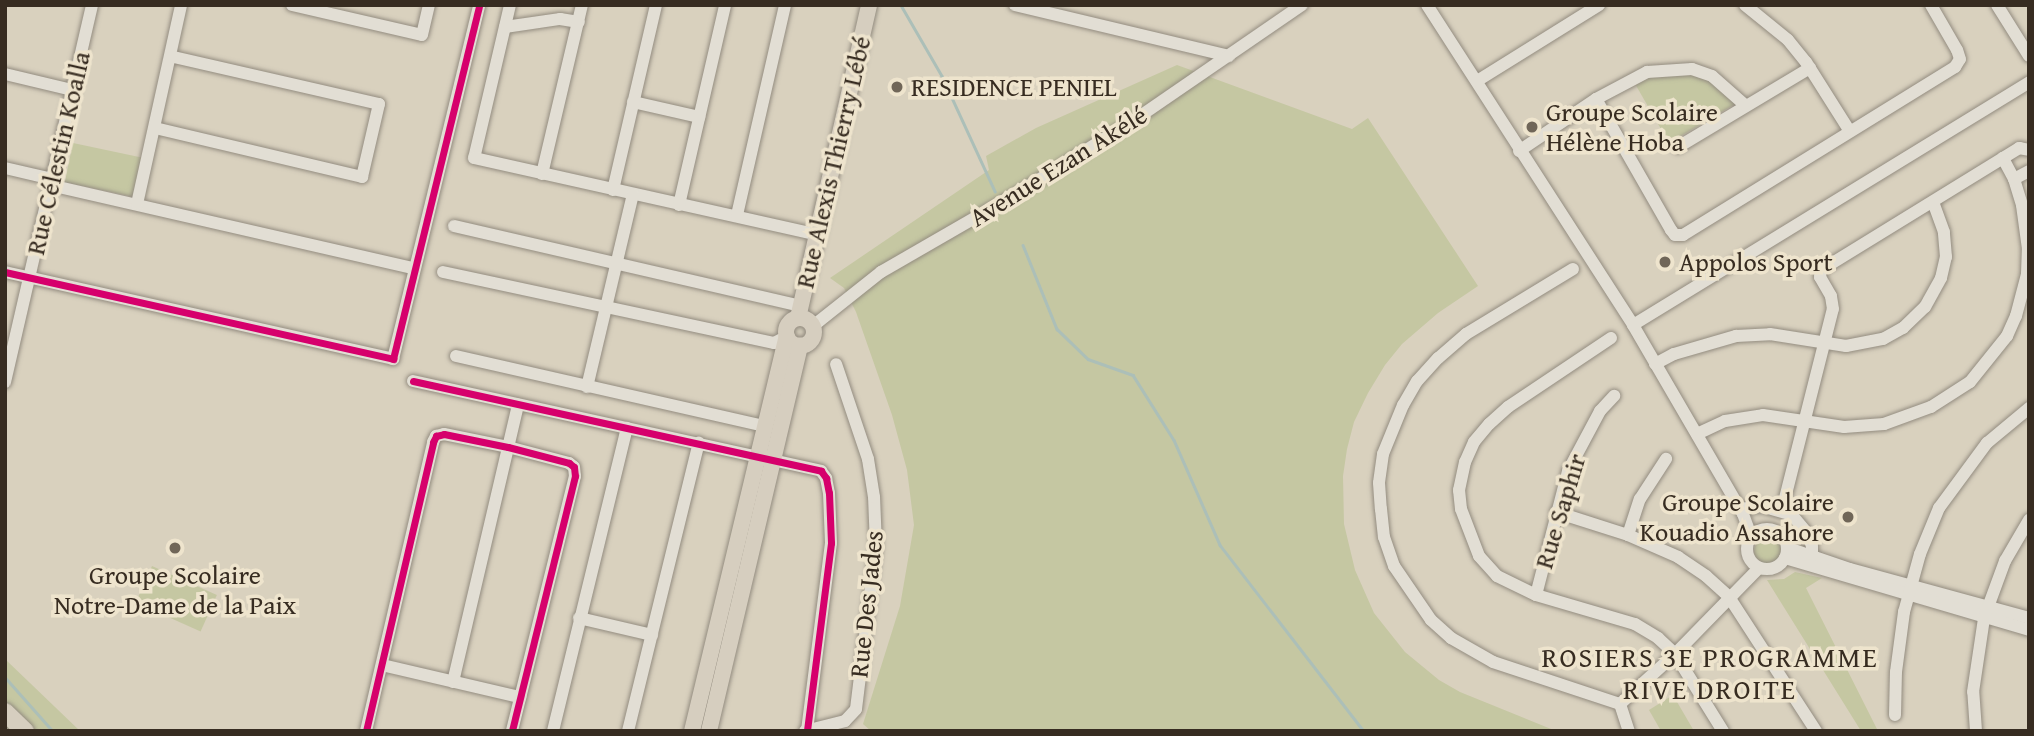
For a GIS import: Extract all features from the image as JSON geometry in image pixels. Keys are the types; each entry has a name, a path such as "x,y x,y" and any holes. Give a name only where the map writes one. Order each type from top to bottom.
{"highway":[{"path":"5,712 25,731"}],"main road":[{"name":"Rue Alexis Thierry Lébé","path":"804,317 815,234 869,5"},
{"path":"692,731 793,341 789,324 804,317 812,340 793,341"},
{"path":"709,731 764,456 764,426 793,341"}],"street":[{"name":"Rue Célestin Koalla","path":"5,382 92,5"},
{"path":"137,204 181,5"},
{"path":"292,5 422,35 429,5"},
{"path":"5,272 393,359 479,5"},
{"path":"510,5 474,158 815,234"},
{"path":"542,174 582,5"},
{"path":"613,190 656,5"},
{"path":"679,205 725,5"},
{"path":"737,215 785,5"},
{"path":"1015,5 1229,56"},
{"name":"Avenue Ezan Akélé","path":"804,317 1016,194 1229,56 1302,5"},
{"path":"1427,5 1633,325 1742,511 1751,536 1747,554 1759,568 1779,566 1787,553 1784,538 1776,530 1765,528 1742,511"},
{"path":"1477,81 1599,5"},
{"path":"1745,5 1788,40 1810,68 1849,130"},
{"path":"1597,99 1671,230 1679,236 1958,63 1957,50 1931,5"},
{"path":"1997,5 2029,55"},
{"path":"505,27 560,19 579,22"},
{"path":"155,128 362,177 379,104 170,56"},
{"path":"1678,148 1810,68"},
{"path":"1519,151 1597,99 1647,72 1692,69 1712,76 1746,106"},
{"path":"5,74 72,90"},
{"path":"1633,325 2029,82"},
{"path":"634,102 699,117"},
{"path":"1782,510 1826,342 1833,302 1820,277 1821,270 2019,148 2029,150"},
{"path":"1697,434 1725,421 1763,415 1805,419 1844,427 1884,424 1931,407 1980,373 2012,326 2027,274 2026,231 2014,179 2003,158"},
{"path":"5,168 52,179"},
{"path":"2014,179 2029,171"},
{"path":"63,188 413,268"},
{"path":"587,387 633,194"},
{"path":"1655,364 1684,351 1736,336 1770,334 1846,346 1883,340 1903,328 1925,307 1941,278 1946,257 1944,232 1933,202"},
{"path":"454,226 617,263 804,317"},
{"path":"1573,269 1466,334 1417,381 1402,405 1383,454 1379,483 1384,537 1394,566 1424,612 1451,638 1493,662 1620,704"},
{"path":"443,272 774,343 793,341"},
{"path":"1611,338 1508,407 1474,442 1465,462 1459,490 1461,509 1479,556 1497,576 1535,594 1635,624 1658,638 1675,654 1723,731"},
{"path":"456,356 764,426"},
{"name":"Rue Des Jades","path":"806,731 845,721 856,709 876,546 869,459 836,364"},
{"path":"413,382 764,456 821,471 826,478 829,493 831,543 806,731"},
{"name":"Rue Saphir","path":"1535,594 1556,512 1580,443 1600,411 1614,396"},
{"path":"453,682 517,404"},
{"path":"1895,715 1897,659 1910,591 1920,554 1940,508 1987,443 2029,408"},
{"path":"553,731 627,428"},
{"path":"369,730 434,438 443,434 569,463 575,471 512,731"},
{"path":"628,731 699,443"},
{"path":"1628,535 1640,499 1666,459"},
{"path":"1742,511 1761,506 1782,510 1799,521 1812,546 1812,562"},
{"path":"1556,512 1628,535 1678,557 1729,597 1816,731"},
{"path":"1976,731 1973,692 1986,612 2005,561 2029,520"},
{"path":"1751,536 1765,528"},
{"path":"1787,553 1986,612 2029,630"},
{"path":"1620,704 1675,654 1759,568"},
{"path":"1986,612 2029,618"},
{"path":"579,618 652,635"},
{"path":"382,665 520,697"},
{"path":"1620,704 1629,731"}],"green space":[{"path":"1177,65 1352,129 1368,118 1478,286 1438,313 1402,344 1368,393 1354,422 1347,449 1343,476 1344,524 1355,570 1374,613 1405,652 1439,680 1460,692 1556,731 871,731 863,724 900,606 914,525 907,470 892,415 856,312 844,288 830,278 989,170 986,156 1036,128"},
{"path":"1692,74 1710,81 1735,104 1669,143 1634,82 1649,76"},
{"path":"73,143 141,158 133,197 65,182"},
{"path":"1768,538 1778,542 1782,552 1778,562 1768,566 1758,562 1754,552 1758,542"},
{"path":"152,566 217,595 201,631 136,603"},
{"path":"1795,572 1822,578 1806,588 1878,731 1861,731 1767,580 1784,579"},
{"path":"5,659 80,731 5,731"},
{"path":"1673,695 1694,731 1661,731 1649,710"}],"waterway":[{"path":"901,5 942,76 995,191"},
{"path":"1023,245 1057,329 1088,359 1133,375 1174,440 1220,545 1364,731"},
{"path":"5,677 53,731"}],"cycle path":[{"path":"5,272 393,359 479,5"},
{"path":"413,381 821,471 826,478 829,493 831,543 807,731"},
{"path":"366,731 433,442 436,436 444,434 508,447 569,463 574,467 575,476 512,731"}],"place":[{"name":"RESIDENCE PENIEL","path":"897,87"},
{"name":"Groupe Scolaire Hélène Hoba","path":"1532,127"},
{"name":"Appolos Sport","path":"1665,262"},
{"name":"Groupe Scolaire Kouadio Assahore","path":"1848,517"},
{"name":"Groupe Scolaire Notre-Dame de la Paix","path":"175,548"}],"district":[{"name":"ROSIERS 3E PROGRAMME RIVE DROITE","path":"1710,673"}]}
